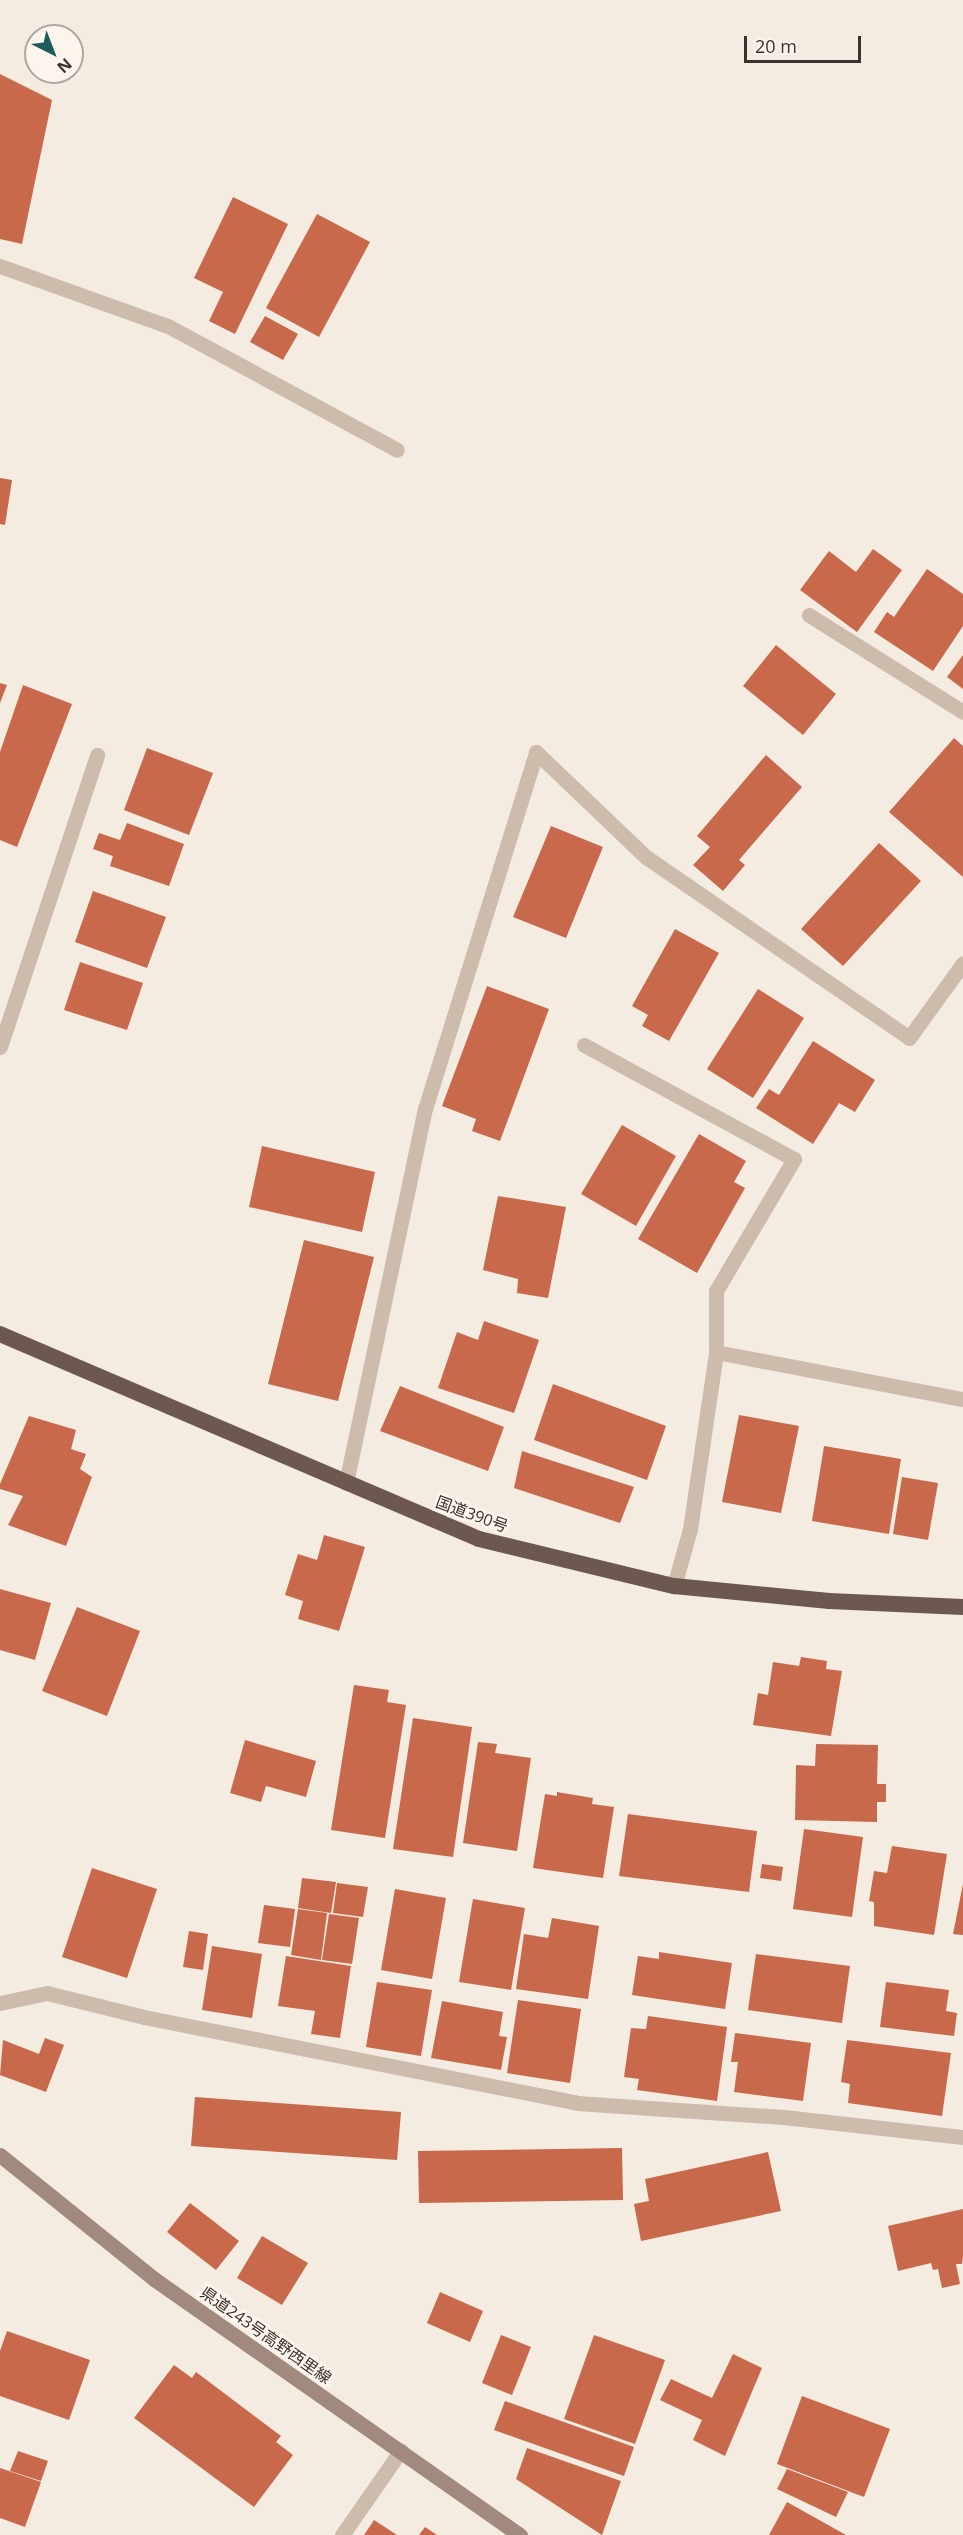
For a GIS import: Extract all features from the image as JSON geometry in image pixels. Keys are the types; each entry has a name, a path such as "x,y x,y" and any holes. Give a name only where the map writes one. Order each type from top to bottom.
{"highway":[{"name":"国道390号","path":"0,1334 478,1539 674,1586 829,1601 963,1607"}],"main road":[{"name":"県道243号高野西里線","path":"0,2155 154,2279 520,2535"}],"street":[{"path":"0,266 168,326 397,450"},
{"path":"809,615 963,712"},
{"path":"346,1483 425,1109 536,752 646,857 909,1038 963,963"},
{"path":"0,1047 96,754"},
{"path":"584,1046 794,1159 716,1291 716,1352 690,1529 674,1586"},
{"path":"716,1352 963,1399"},
{"path":"0,2003 47,1993 144,2017 577,2103 784,2117 963,2137"},
{"path":"342,2535 401,2450"}],"building":[{"path":"0,74 52,100 22,244 0,239"},
{"path":"233,197 288,224 235,334 209,321 223,292 194,278"},
{"path":"317,214 370,242 319,337 266,308"},
{"path":"265,316 298,334 283,360 250,342"},
{"path":"0,478 12,480 5,525 0,524"},
{"path":"873,549 902,570 857,632 800,590 829,551 856,572"},
{"path":"927,569 963,594 963,626 933,671 874,632 887,612 894,617"},
{"path":"776,645 836,694 803,735 743,686"},
{"path":"963,655 963,689 947,677"},
{"path":"0,683 7,685 0,703"},
{"path":"23,685 72,704 17,847 0,840 0,752"},
{"path":"954,738 963,746 963,877 889,812"},
{"path":"147,748 213,773 189,835 124,810"},
{"path":"766,755 802,787 739,860 745,865 723,891 693,865 710,847 697,836"},
{"path":"127,823 184,844 169,886 110,866 113,856 93,849 99,833 120,840"},
{"path":"551,826 603,847 566,938 513,917"},
{"path":"879,843 921,881 843,966 801,929"},
{"path":"93,891 166,917 147,968 75,942"},
{"path":"675,929 719,953 669,1041 642,1026 648,1015 632,1006"},
{"path":"80,962 143,983 127,1030 64,1010"},
{"path":"487,986 549,1009 500,1141 472,1131 476,1119 442,1106"},
{"path":"758,989 804,1018 753,1098 707,1069"},
{"path":"813,1041 875,1080 855,1112 839,1103 813,1144 756,1108 769,1089 779,1095"},
{"path":"622,1125 676,1156 636,1226 581,1194"},
{"path":"699,1134 746,1161 734,1182 745,1188 697,1273 638,1239"},
{"path":"262,1146 375,1172 362,1232 249,1207"},
{"path":"498,1196 566,1207 548,1298 517,1293 518,1279 483,1270"},
{"path":"304,1240 374,1257 338,1401 268,1384"},
{"path":"484,1321 539,1340 514,1413 438,1388 457,1332 478,1340"},
{"path":"553,1384 666,1426 647,1480 534,1440"},
{"path":"400,1386 504,1427 488,1471 380,1431"},
{"path":"739,1415 799,1426 781,1513 722,1502"},
{"path":"29,1416 76,1430 71,1449 86,1454 80,1469 92,1477 66,1546 8,1525 23,1496 0,1489 0,1484"},
{"path":"824,1446 901,1459 889,1534 812,1521"},
{"path":"522,1451 634,1487 620,1523 514,1488"},
{"path":"902,1477 938,1483 928,1540 893,1534"},
{"path":"324,1535 365,1547 339,1631 298,1619 303,1601 285,1595 298,1554 317,1560"},
{"path":"0,1589 51,1603 35,1660 0,1650"},
{"path":"77,1607 140,1631 107,1716 42,1691"},
{"path":"801,1657 827,1661 826,1669 842,1671 831,1736 753,1725 758,1693 768,1695 773,1662 799,1666"},
{"path":"354,1685 389,1690 387,1702 406,1705 385,1838 331,1830"},
{"path":"413,1718 472,1727 453,1857 393,1849"},
{"path":"245,1740 316,1761 306,1797 266,1786 261,1802 230,1793"},
{"path":"478,1742 497,1744 495,1753 531,1758 517,1851 463,1843"},
{"path":"816,1744 878,1745 877,1784 886,1784 886,1802 877,1802 877,1822 795,1820 796,1765 815,1766"},
{"path":"557,1792 593,1798 592,1804 614,1807 603,1878 533,1868 545,1794 557,1796"},
{"path":"628,1814 757,1831 749,1892 619,1876"},
{"path":"804,1829 863,1837 852,1917 793,1909"},
{"path":"892,1846 947,1854 934,1935 874,1926 874,1902 869,1901 874,1871 887,1873"},
{"path":"762,1864 783,1867 781,1881 760,1878"},
{"path":"92,1868 157,1889 127,1978 62,1957"},
{"path":"302,1878 336,1882 331,1913 298,1908"},
{"path":"337,1883 368,1887 363,1917 333,1913"},
{"path":"963,1884 963,1935 953,1934"},
{"path":"395,1889 446,1898 432,1979 381,1970"},
{"path":"473,1899 525,1908 511,1990 459,1982"},
{"path":"264,1905 295,1909 290,1947 258,1943"},
{"path":"298,1909 327,1913 321,1960 291,1955"},
{"path":"329,1914 359,1918 352,1964 322,1960"},
{"path":"552,1918 599,1926 588,1999 516,1989 524,1934 548,1938"},
{"path":"189,1931 208,1934 203,1970 183,1967"},
{"path":"212,1946 262,1954 252,2018 202,2010"},
{"path":"659,1952 732,1963 725,2009 632,1995 638,1956 659,1959"},
{"path":"756,1954 850,1966 842,2023 748,2010"},
{"path":"286,1956 351,1966 340,2038 311,2034 315,2011 278,2006"},
{"path":"377,1982 432,1990 421,2056 366,2047"},
{"path":"886,1982 949,1990 946,2011 957,2013 954,2036 880,2027"},
{"path":"518,2000 581,2009 570,2083 507,2073"},
{"path":"442,2001 503,2012 499,2036 507,2037 501,2070 431,2058"},
{"path":"648,2016 727,2027 717,2101 637,2090 639,2079 624,2077 631,2028 646,2029"},
{"path":"735,2033 811,2043 803,2101 734,2092 738,2062 731,2062"},
{"path":"45,2038 64,2045 46,2092 0,2075 3,2040 39,2054"},
{"path":"847,2040 951,2053 942,2116 848,2103 850,2084 841,2082"},
{"path":"195,2097 401,2112 397,2160 191,2146"},
{"path":"622,2148 623,2200 419,2203 418,2151"},
{"path":"768,2152 781,2211 641,2241 634,2204 649,2201 645,2179"},
{"path":"190,2203 239,2241 216,2270 167,2232"},
{"path":"963,2209 962,2264 956,2264 960,2284 942,2288 938,2269 933,2270 931,2263 898,2271 888,2226"},
{"path":"262,2236 308,2263 282,2305 237,2278"},
{"path":"440,2292 483,2311 470,2342 427,2323"},
{"path":"7,2331 90,2360 69,2420 0,2396 0,2351"},
{"path":"501,2335 531,2347 512,2395 482,2383"},
{"path":"594,2335 665,2360 635,2444 564,2419"},
{"path":"733,2354 762,2368 725,2456 693,2440 702,2420 660,2400 671,2379 712,2398"},
{"path":"174,2365 192,2378 196,2372 281,2436 276,2442 293,2455 254,2507 134,2418"},
{"path":"802,2396 890,2429 864,2497 777,2464"},
{"path":"505,2401 634,2447 624,2476 494,2430"},
{"path":"527,2448 621,2481 602,2535 516,2479"},
{"path":"18,2451 48,2461 41,2481 10,2471"},
{"path":"0,2468 41,2482 25,2527 0,2518"},
{"path":"787,2469 848,2492 836,2517 777,2489"},
{"path":"787,2502 846,2535 769,2535"},
{"path":"374,2520 397,2535 364,2535"},
{"path":"425,2527 437,2535 419,2535"}]}
